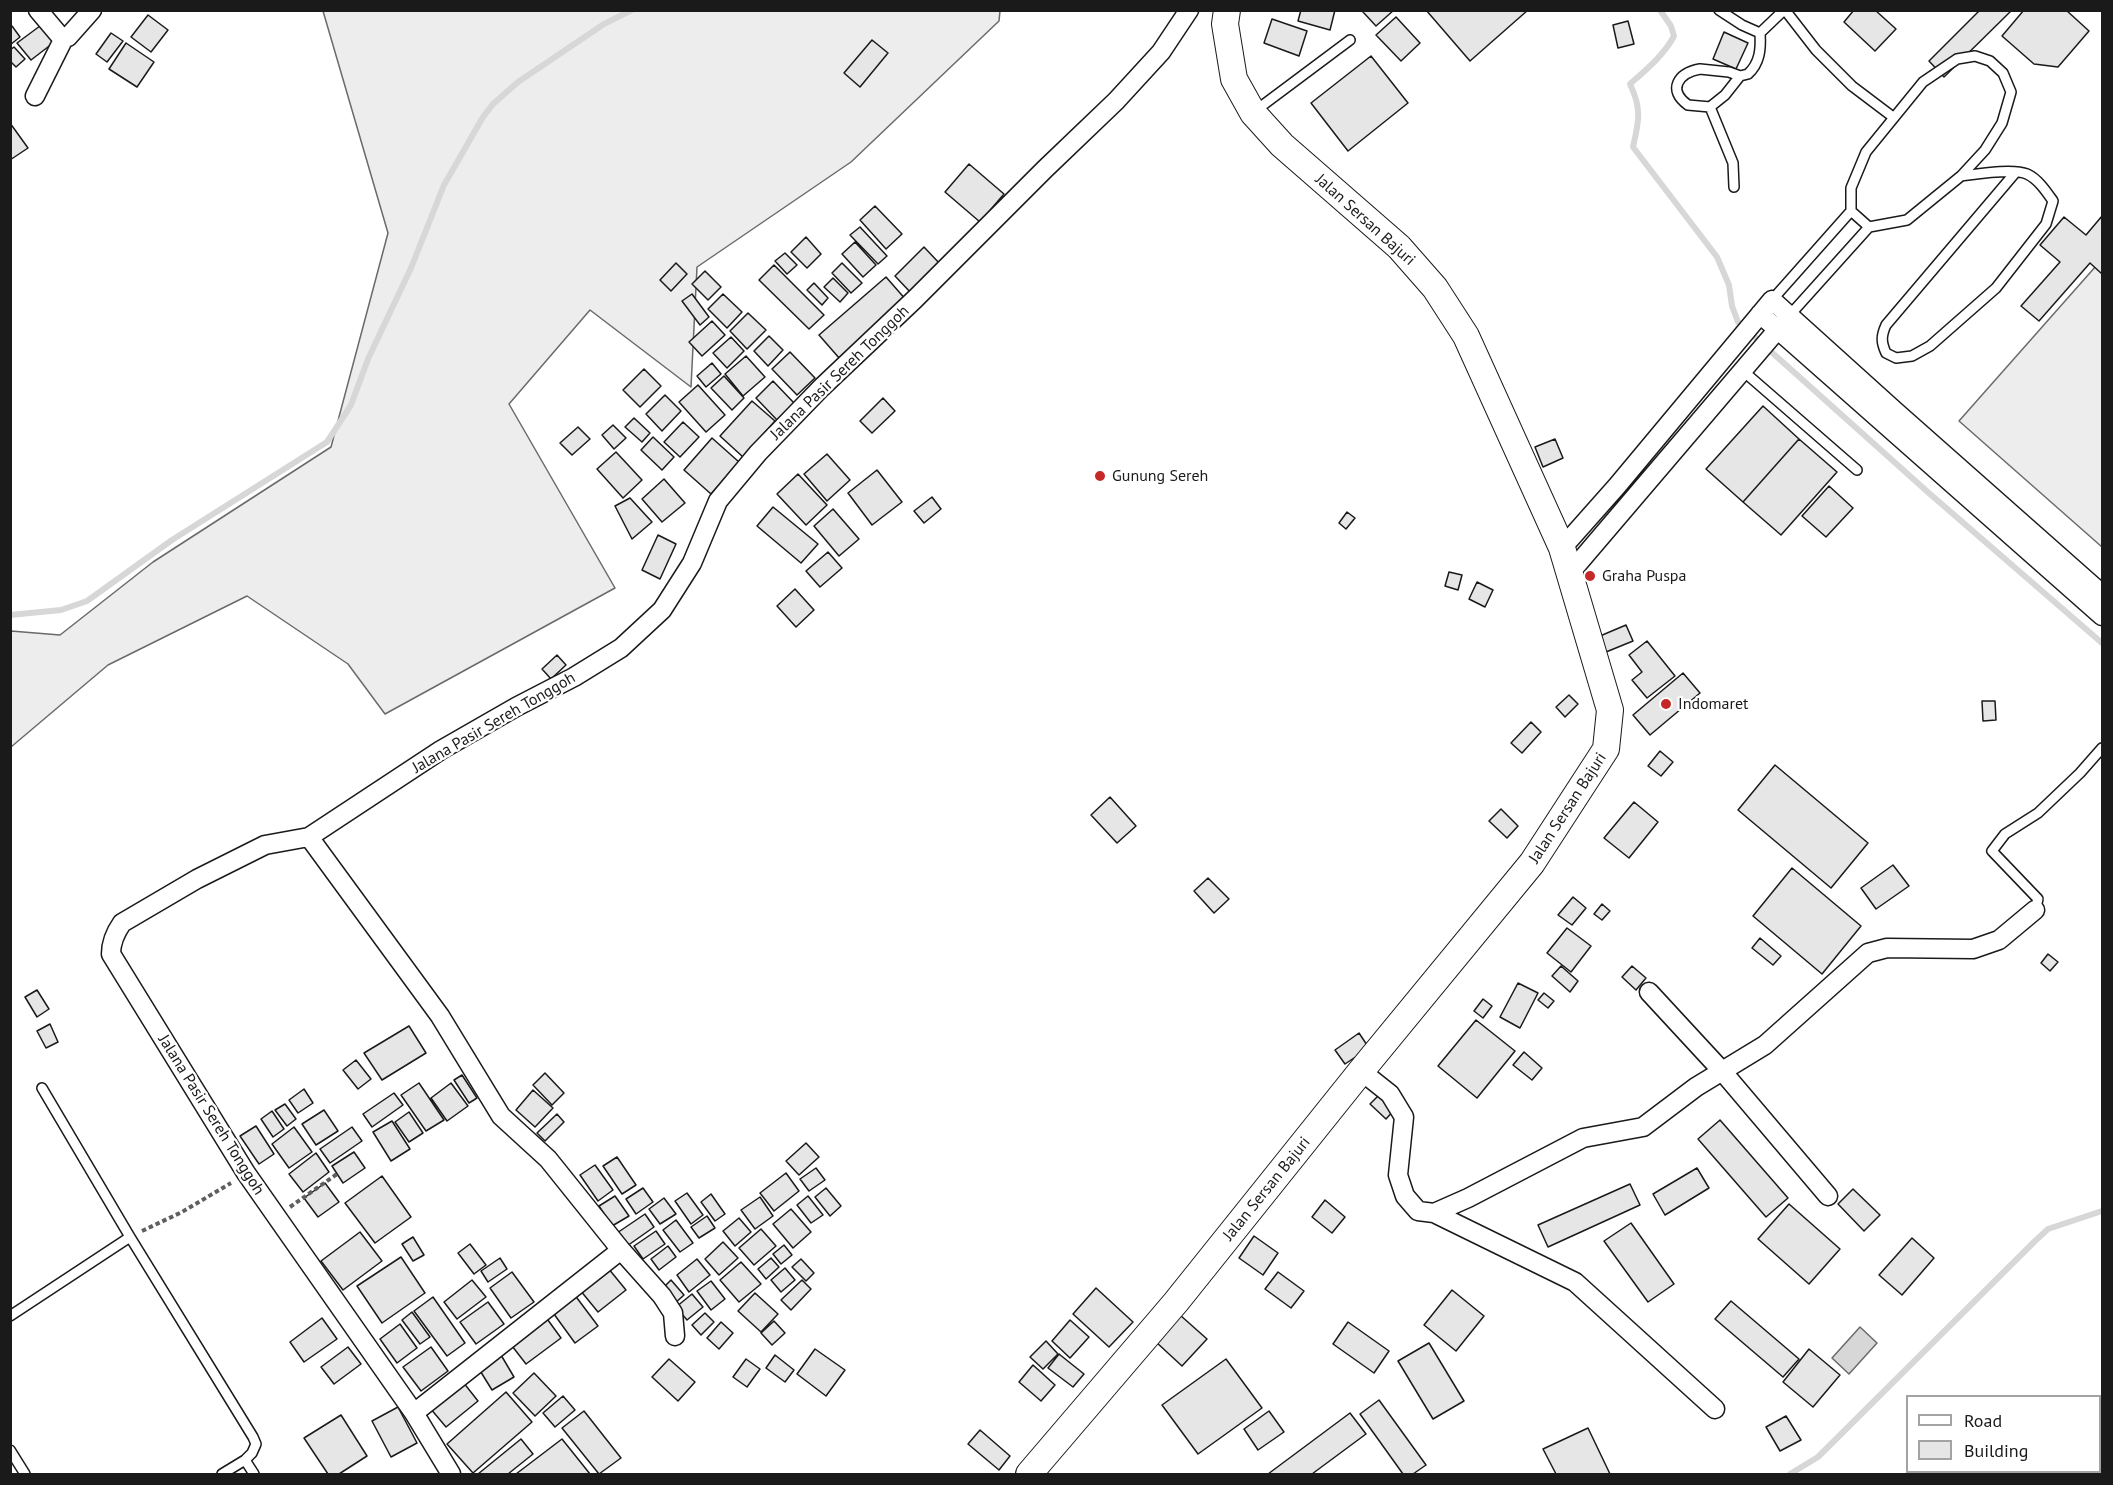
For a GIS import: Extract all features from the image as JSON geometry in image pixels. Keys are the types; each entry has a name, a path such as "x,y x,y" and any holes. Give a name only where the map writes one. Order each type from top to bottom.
{"main road":[{"name":"Jalan Sersan Bajuri","path":"1029,1474 1176,1302 1361,1071 1533,863 1606,749 1610,710 1562,548 1466,336 1435,288 1399,247 1282,145 1253,113 1234,79 1225,24 1227,10"}],"street":[{"path":"38,10 64,38"},
{"path":"35,96 64,38 92,10"},
{"name":"Jalana Pasir Sereh Tonggoh","path":"451,1474 414,1413 246,1173 111,954 111,944 122,923 197,879 265,845 309,837 441,750 574,677 621,648 662,610 692,563 718,501 758,453 822,387 915,299 1116,100 1161,52 1189,10"},
{"path":"1562,548 1617,486 1772,300 1783,322 2103,616"},
{"path":"1760,314 1783,322 2103,594"},
{"path":"1570,573 1783,322"},
{"path":"309,837 440,1016 501,1116 548,1159 621,1250 662,1296 673,1313 675,1336"},
{"path":"1434,1214 1583,1138 1643,1127 1722,1071 1765,1045 1868,953 1887,948 1972,949 2000,940 2035,910"},
{"path":"1649,992 1722,1071 1828,1196"},
{"path":"1361,1071 1390,1094 1404,1117 1398,1175 1405,1196 1418,1211 1434,1214 1575,1282 1715,1409"},
{"path":"414,1413 621,1250"}],"lane":[{"path":"1719,10 1760,33"},
{"path":"1760,33 1784,10 1816,50 1852,86 1893,117"},
{"path":"1740,76 1725,95 1710,107 1685,104 1676,92 1679,80 1690,71 1700,69 1729,72 1740,76 1748,74 1757,64 1761,46 1760,33"},
{"path":"1253,113 1350,40"},
{"path":"1772,300 1851,211 1851,188 1866,152 1923,82 1957,59 1982,58 2003,73 2011,92 2002,123 1985,150 1961,176 1907,220 1869,226 1783,322"},
{"path":"1710,107 1733,163 1734,187"},
{"path":"1961,176 1997,172 2015,173 2026,174 2040,184 2053,201 2046,224 1996,288 1930,346 1912,357 1896,358 1886,353 1882,342 1882,334 1886,325 2015,173"},
{"path":"1851,211 1869,226"},
{"path":"1743,370 1857,470"},
{"path":"2035,910 2038,899 1992,851 2005,834 2038,813 2103,748"},
{"path":"42,1089 253,1437 256,1444 252,1453 222,1474"},
{"path":"10,1316 130,1237"},
{"path":"10,1450 26,1474"},
{"path":"245,1460 254,1474"}],"path":[{"path":"130,1237 182,1212 246,1173"},
{"path":"277,1216 337,1174"}],"shaded area":[{"path":"323,11 1000,11 999,21 851,162 697,267 691,387 590,310 509,404 615,588 385,714 348,664 247,596 108,665 11,747 11,631 60,635 153,562 331,447 388,233"},
{"path":"2096,266 2102,272 2102,547 1959,421"},
{"path":"1860,1327 1877,1343 1849,1374 1832,1358"}],"building":[{"path":"1301,10 1335,10 1330,30 1298,21"},
{"path":"1365,10 1394,10 1376,26 1363,12"},
{"path":"1426,10 1528,10 1470,61"},
{"path":"1854,10 1875,10 1896,29 1875,51 1844,22"},
{"path":"1980,10 2012,10 1944,77 1929,61"},
{"path":"2024,10 2066,10 2089,31 2058,67 2034,64 2002,36"},
{"path":"148,15 168,30 151,52 131,37"},
{"path":"1396,17 1420,43 1401,61 1376,35"},
{"path":"1272,19 1307,31 1299,56 1264,43"},
{"path":"1628,21 1634,44 1618,48 1613,25"},
{"path":"44,23 57,40 31,60 17,43"},
{"path":"12,26 20,37 10,45 10,27"},
{"path":"1724,32 1748,43 1736,69 1713,59"},
{"path":"111,33 123,41 107,62 96,54"},
{"path":"872,40 888,53 860,87 844,73"},
{"path":"126,43 154,62 137,87 109,69"},
{"path":"14,47 25,59 16,67 10,61 10,50"},
{"path":"1371,56 1408,103 1348,151 1311,103"},
{"path":"10,123 28,148 10,160"},
{"path":"969,164 1004,194 980,222 945,192"},
{"path":"875,206 902,234 886,249 860,220"},
{"path":"2102,216 2102,274 2090,263 2039,321 2021,306 2060,262 2040,245 2064,217 2086,235"},
{"path":"860,227 887,256 878,264 850,235"},
{"path":"806,237 821,254 807,268 791,252"},
{"path":"855,242 876,265 863,277 842,254"},
{"path":"924,247 941,265 912,294 895,276"},
{"path":"785,253 797,265 787,274 775,261"},
{"path":"676,263 687,274 671,291 660,280"},
{"path":"842,263 862,283 851,293 832,273"},
{"path":"774,265 824,315 809,329 759,280"},
{"path":"705,271 721,287 708,300 692,284"},
{"path":"886,277 907,301 840,359 819,335"},
{"path":"833,278 848,293 840,302 824,287"},
{"path":"814,283 828,298 822,305 807,290"},
{"path":"692,294 709,317 700,325 682,301"},
{"path":"723,294 742,312 727,328 708,309"},
{"path":"748,313 766,330 747,349 730,331"},
{"path":"712,321 725,335 702,356 689,342"},
{"path":"769,336 783,350 768,366 754,351"},
{"path":"731,337 744,351 727,368 713,353"},
{"path":"790,352 815,378 797,395 772,369"},
{"path":"746,356 765,377 743,396 725,374"},
{"path":"712,363 721,374 706,387 697,376"},
{"path":"644,369 661,386 640,407 623,390"},
{"path":"724,376 744,398 732,410 711,388"},
{"path":"773,381 794,403 777,420 756,398"},
{"path":"698,385 725,415 706,432 679,402"},
{"path":"665,395 681,411 662,431 646,414"},
{"path":"883,398 895,411 872,433 860,421"},
{"path":"752,401 775,421 743,457 720,436"},
{"path":"1763,406 1799,439 1743,502 1706,469"},
{"path":"634,418 650,433 642,442 625,427"},
{"path":"683,422 699,437 680,457 664,442"},
{"path":"613,425 626,438 614,449 602,435"},
{"path":"578,427 590,439 572,455 560,443"},
{"path":"653,437 674,457 662,470 641,450"},
{"path":"712,438 739,462 711,494 684,470"},
{"path":"1555,439 1563,458 1543,467 1535,447"},
{"path":"1799,439 1837,472 1781,535 1743,502"},
{"path":"616,452 642,480 623,498 597,469"},
{"path":"827,454 850,480 827,501 804,474"},
{"path":"877,470 902,502 872,525 848,493"},
{"path":"798,474 827,505 806,525 777,494"},
{"path":"664,479 685,503 662,522 642,499"},
{"path":"1829,486 1853,508 1826,537 1802,516"},
{"path":"932,497 941,509 924,523 914,511"},
{"path":"630,498 652,522 632,539 615,506"},
{"path":"773,507 818,544 801,563 757,526"},
{"path":"833,509 859,539 839,556 814,526"},
{"path":"1347,512 1355,518 1346,529 1339,523"},
{"path":"658,535 676,544 660,579 642,570"},
{"path":"828,552 842,568 820,587 806,571"},
{"path":"1449,572 1462,575 1458,590 1445,586"},
{"path":"1477,582 1493,590 1485,607 1469,599"},
{"path":"795,589 814,610 796,627 777,606"},
{"path":"1626,625 1633,641 1606,652 1600,636"},
{"path":"1647,641 1675,676 1647,698 1632,680 1642,672 1629,655"},
{"path":"557,655 566,665 551,679 542,669"},
{"name":"Indomaret","path":"1683,673 1700,693 1650,735 1633,715"},
{"path":"1569,695 1578,704 1565,717 1556,707"},
{"path":"1982,701 1995,701 1996,720 1983,721"},
{"path":"1531,722 1541,732 1522,753 1511,743"},
{"path":"1660,751 1673,762 1661,776 1648,766"},
{"path":"1775,765 1868,843 1831,888 1738,810"},
{"path":"1110,797 1136,826 1117,843 1091,815"},
{"path":"1634,802 1658,822 1629,858 1604,838"},
{"path":"1501,809 1518,826 1507,838 1489,821"},
{"path":"1893,865 1909,886 1876,909 1861,888"},
{"path":"1792,868 1861,926 1822,974 1753,916"},
{"path":"1208,878 1229,899 1214,913 1194,891"},
{"path":"1573,897 1586,908 1572,925 1558,915"},
{"path":"1602,904 1610,911 1602,920 1594,914"},
{"path":"1567,928 1591,946 1571,972 1547,953"},
{"path":"1760,938 1781,956 1773,965 1752,948"},
{"path":"2048,954 2058,962 2050,971 2041,963"},
{"path":"1561,966 1578,981 1570,992 1552,976"},
{"path":"1632,966 1646,978 1636,990 1622,977"},
{"path":"1518,983 1538,993 1520,1028 1500,1017"},
{"path":"37,990 49,1009 37,1017 25,997"},
{"path":"1544,993 1554,1001 1548,1008 1538,1000"},
{"path":"1483,999 1492,1006 1483,1018 1474,1011"},
{"path":"1476,1020 1515,1051 1477,1098 1438,1066"},
{"path":"50,1024 58,1042 46,1048 37,1031"},
{"path":"409,1026 426,1053 382,1080 364,1053"},
{"path":"1359,1033 1369,1048 1345,1064 1335,1050"},
{"path":"1524,1052 1542,1068 1532,1080 1513,1065"},
{"path":"356,1060 371,1079 358,1089 343,1070"},
{"path":"545,1073 564,1093 552,1105 533,1085"},
{"path":"462,1075 477,1098 469,1103 454,1080"},
{"path":"419,1083 444,1120 426,1131 401,1095"},
{"path":"451,1083 468,1106 447,1121 431,1098"},
{"path":"304,1089 313,1103 298,1113 289,1100"},
{"path":"533,1090 553,1108 535,1127 516,1110"},
{"path":"394,1093 403,1105 372,1127 363,1114"},
{"path":"1379,1095 1395,1109 1386,1119 1370,1104"},
{"path":"285,1104 296,1119 287,1126 275,1110"},
{"path":"324,1110 338,1131 316,1145 302,1124"},
{"path":"272,1111 284,1129 273,1137 261,1119"},
{"path":"409,1112 423,1133 409,1142 395,1122"},
{"path":"557,1114 564,1122 545,1141 537,1133"},
{"path":"1720,1120 1788,1198 1766,1217 1698,1139"},
{"path":"392,1121 410,1149 391,1161 373,1132"},
{"path":"256,1126 274,1154 259,1164 240,1136"},
{"path":"294,1127 312,1152 289,1168 272,1144"},
{"path":"352,1127 362,1141 330,1163 320,1149"},
{"path":"806,1143 819,1157 799,1175 786,1161"},
{"path":"354,1152 365,1168 343,1183 332,1166"},
{"path":"316,1153 329,1172 303,1192 289,1174"},
{"path":"617,1157 636,1185 622,1194 603,1166"},
{"path":"595,1165 613,1190 598,1201 580,1175"},
{"path":"816,1168 825,1180 809,1191 800,1179"},
{"path":"1697,1168 1709,1188 1665,1215 1653,1194"},
{"path":"786,1173 799,1191 774,1211 760,1193"},
{"path":"382,1176 411,1217 375,1243 345,1203"},
{"path":"325,1183 339,1202 318,1217 304,1198"},
{"path":"1630,1184 1640,1205 1548,1247 1538,1225"},
{"path":"643,1188 653,1202 636,1214 626,1199"},
{"path":"826,1188 841,1206 830,1216 815,1197"},
{"path":"1853,1189 1880,1215 1864,1231 1838,1204"},
{"path":"687,1193 703,1215 691,1224 675,1201"},
{"path":"711,1194 725,1214 715,1221 701,1202"},
{"path":"615,1196 629,1216 612,1226 599,1206"},
{"path":"808,1196 823,1215 811,1223 797,1205"},
{"path":"760,1197 773,1216 755,1229 741,1210"},
{"path":"664,1198 676,1214 660,1224 649,1209"},
{"path":"1325,1200 1345,1217 1332,1233 1312,1217"},
{"path":"1789,1204 1840,1249 1809,1284 1758,1239"},
{"path":"791,1209 811,1232 793,1248 773,1224"},
{"path":"645,1214 654,1227 627,1246 617,1233"},
{"path":"707,1216 715,1228 699,1238 691,1227"},
{"path":"739,1218 751,1232 735,1246 723,1231"},
{"path":"676,1220 693,1243 680,1252 663,1230"},
{"path":"1631,1223 1674,1284 1648,1302 1604,1241"},
{"path":"761,1229 776,1246 754,1265 739,1248"},
{"path":"656,1231 665,1244 643,1259 634,1246"},
{"path":"360,1232 382,1261 343,1290 321,1261"},
{"path":"1254,1236 1278,1253 1263,1275 1239,1258"},
{"path":"413,1237 424,1255 413,1261 402,1244"},
{"path":"1912,1238 1934,1258 1902,1295 1879,1275"},
{"path":"723,1242 738,1258 719,1275 705,1259"},
{"path":"470,1244 486,1265 474,1274 458,1253"},
{"path":"784,1245 792,1255 781,1264 773,1254"},
{"path":"668,1246 676,1257 659,1270 651,1259"},
{"path":"401,1257 425,1293 382,1323 357,1286"},
{"path":"500,1258 507,1269 488,1282 481,1271"},
{"path":"771,1258 779,1267 766,1279 758,1269"},
{"path":"697,1259 710,1275 689,1292 677,1275"},
{"path":"801,1259 814,1273 806,1281 792,1267"},
{"path":"741,1262 761,1284 739,1302 720,1280"},
{"path":"608,1268 626,1290 598,1312 580,1290"},
{"path":"785,1268 795,1280 781,1292 771,1280"},
{"path":"512,1272 534,1302 511,1318 490,1288"},
{"path":"1278,1272 1304,1291 1291,1308 1265,1289"},
{"path":"472,1280 486,1297 457,1319 444,1302"},
{"path":"671,1280 684,1295 674,1304 661,1290"},
{"path":"802,1280 811,1289 791,1310 781,1300"},
{"path":"711,1281 725,1299 711,1310 697,1291"},
{"path":"1096,1288 1133,1322 1109,1347 1073,1314"},
{"path":"1452,1290 1484,1316 1456,1351 1424,1325"},
{"path":"755,1293 778,1314 761,1332 738,1311"},
{"path":"574,1294 598,1326 575,1343 551,1310"},
{"path":"692,1294 703,1307 687,1320 676,1307"},
{"path":"433,1297 465,1343 447,1356 414,1311"},
{"path":"1731,1301 1799,1359 1783,1377 1715,1319"},
{"path":"488,1302 504,1324 476,1344 460,1322"},
{"path":"412,1312 430,1337 420,1344 402,1320"},
{"path":"705,1313 714,1322 701,1335 692,1325"},
{"path":"1180,1315 1207,1339 1182,1366 1156,1342"},
{"path":"545,1316 561,1338 526,1364 509,1342"},
{"path":"322,1318 337,1339 304,1362 290,1342"},
{"path":"1070,1320 1089,1337 1070,1358 1052,1341"},
{"path":"774,1321 785,1333 772,1345 761,1333"},
{"path":"721,1322 733,1333 719,1349 707,1338"},
{"path":"1348,1322 1389,1351 1374,1373 1333,1344"},
{"path":"400,1324 417,1348 397,1363 380,1339"},
{"path":"1046,1341 1058,1354 1043,1369 1030,1357"},
{"path":"1429,1343 1464,1401 1433,1419 1398,1361"},
{"path":"348,1347 361,1364 334,1384 321,1367"},
{"path":"431,1347 448,1371 421,1391 403,1367"},
{"path":"815,1349 845,1370 826,1396 797,1374"},
{"path":"1809,1349 1840,1375 1813,1407 1783,1382"},
{"path":"1059,1354 1084,1374 1073,1387 1048,1368"},
{"path":"501,1355 514,1377 492,1390 479,1369"},
{"path":"775,1355 794,1370 785,1382 766,1368"},
{"path":"669,1359 695,1382 678,1401 652,1377"},
{"path":"746,1359 760,1369 747,1387 733,1377"},
{"path":"1226,1359 1262,1408 1198,1454 1162,1405"},
{"path":"1033,1365 1055,1385 1041,1401 1019,1382"},
{"path":"534,1373 556,1396 535,1416 513,1393"},
{"path":"463,1382 478,1401 446,1427 430,1408"},
{"path":"506,1392 532,1422 473,1473 447,1444"},
{"path":"563,1396 575,1410 555,1427 543,1413"},
{"path":"1379,1400 1426,1465 1413,1474 1403,1474 1360,1414"},
{"path":"398,1407 417,1443 391,1457 372,1421"},
{"path":"584,1411 621,1458 599,1474 562,1428"},
{"path":"1269,1411 1284,1432 1258,1450 1244,1429"},
{"path":"1350,1413 1366,1434 1312,1474 1268,1474"},
{"path":"341,1415 367,1456 339,1474 328,1474 304,1438"},
{"path":"1786,1416 1801,1440 1780,1451 1766,1427"},
{"path":"1588,1428 1610,1474 1556,1474 1543,1449"},
{"path":"980,1430 1010,1456 999,1470 968,1444"},
{"path":"521,1439 533,1454 508,1474 478,1474"},
{"path":"562,1439 590,1474 516,1474"}],"waterway":[{"path":"10,615 61,610 87,601 172,540 327,442 351,405 368,359 411,268 444,185 483,117 493,104 518,82 604,24 632,10"},
{"path":"1660,10 1671,26 1674,36 1660,56 1630,84 1638,108 1637,130 1633,147 1717,257 1729,285 1732,306 1738,322 1930,494 2102,643"},
{"path":"1790,1474 1818,1457 2048,1229 2102,1211"}],"place":[{"name":"Gunung Sereh","path":"1100,476"},
{"name":"Graha Puspa","path":"1590,576"},
{"name":"Indomaret","path":"1666,704"}]}
